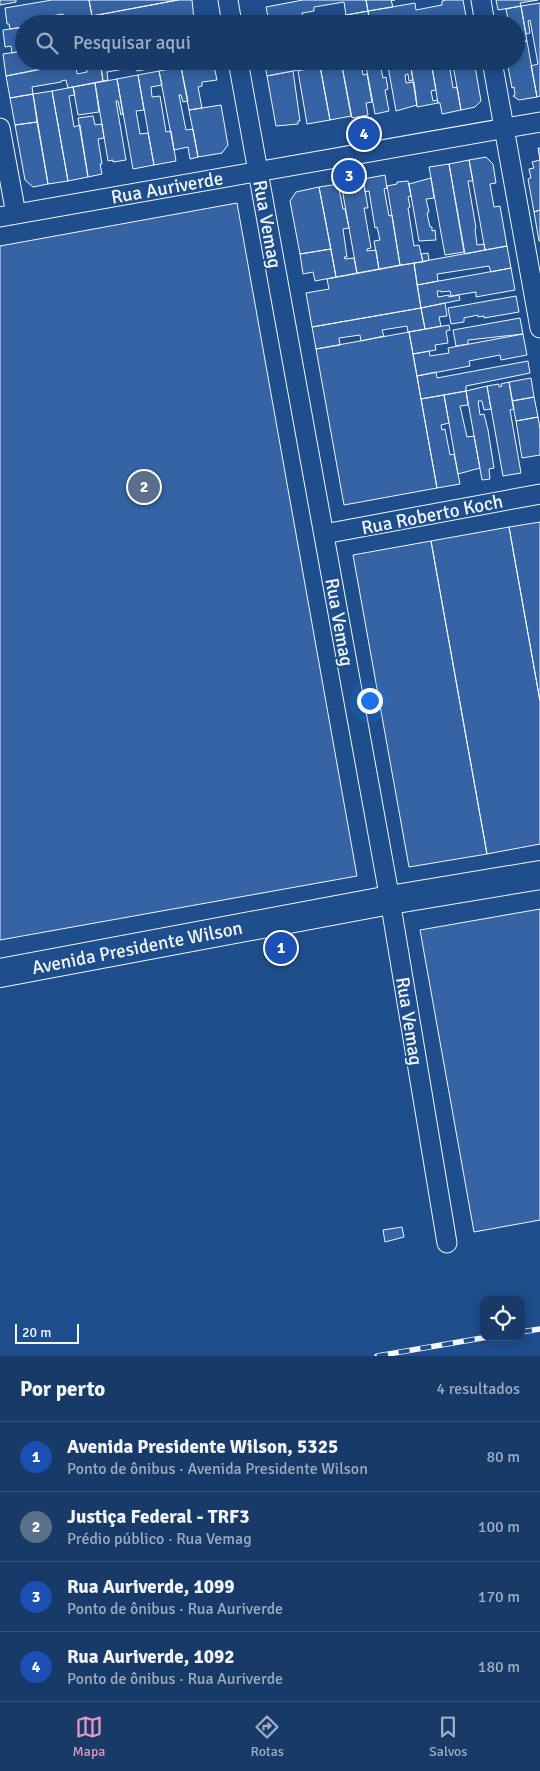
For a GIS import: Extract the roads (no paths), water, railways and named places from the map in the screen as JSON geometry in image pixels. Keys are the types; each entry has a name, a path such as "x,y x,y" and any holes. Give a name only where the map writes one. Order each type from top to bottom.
{"main road":[{"name":"Avenida Presidente Wilson","path":"0,973 390,900 540,875"}],"street":[{"path":"228,0 230,15"},
{"path":"481,0 484,15"},
{"name":"Rua Vemag","path":"240,70 390,900 447,1243"},
{"path":"494,70 540,328"},
{"name":"Rua Auriverde","path":"8,216 540,122"},
{"path":"0,128 8,216"},
{"name":"Rua Roberto Koch","path":"324,534 540,494"}],"railway":[{"path":"525,1331 540,1329"},
{"path":"377,1356 480,1338"}],"place":[{"name":"Rua Auriverde, 1092","path":"364,134"},
{"name":"Rua Auriverde, 1099","path":"349,176"},
{"name":"Justiça Federal - TRF3","path":"144,487"},
{"name":"Avenida Presidente Wilson, 5325","path":"281,948"}]}
